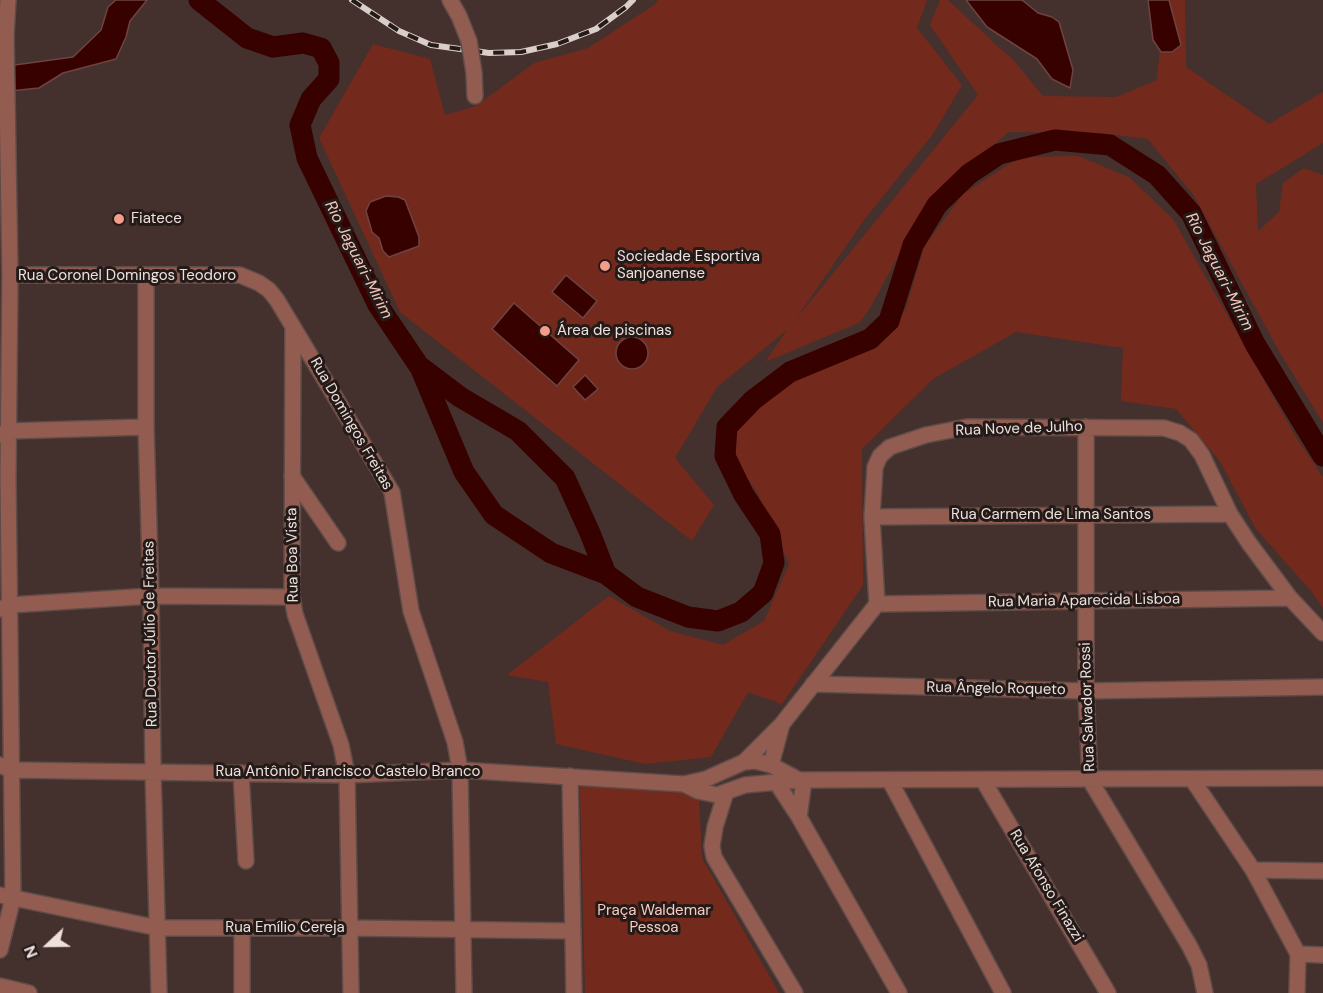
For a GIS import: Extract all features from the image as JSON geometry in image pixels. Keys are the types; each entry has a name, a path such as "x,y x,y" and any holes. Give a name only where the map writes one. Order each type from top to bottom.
{"street":[{"path":"0,950 6,897 4,433 10,275 6,35 8,0"},
{"path":"450,0 469,41 475,96"},
{"name":"Rua Coronel Domingos Teodoro","path":"10,275 240,275 259,283 268,290 293,326"},
{"name":"Rua Doutor Júlio de Freitas","path":"146,275 146,427 159,993"},
{"name":"Rua Boa Vista","path":"293,326 292,597 295,614 341,745 347,776 351,993"},
{"name":"Rua Domingos Freitas","path":"293,326 392,492 411,611 455,742 460,770 464,993"},
{"path":"4,433 146,427"},
{"name":"Rua Salvador Rossi","path":"1086,427 1086,691 1090,780 1189,945 1199,965 1205,993"},
{"name":"Rua Nove de Julho","path":"877,604 872,517 875,467 880,456 890,447 926,435 967,428 1164,428 1180,433 1191,441 1202,455 1230,514 1249,543 1290,598 1323,633"},
{"path":"292,476 338,543"},
{"name":"Rua Carmem de Lima Santos","path":"872,517 1230,514"},
{"path":"5,607 151,596 292,597"},
{"name":"Rua Maria Aparecida Lisboa","path":"877,604 1290,598"},
{"path":"744,762 782,724 877,604"},
{"name":"Rua Ângelo Roqueto","path":"813,684 1086,691 1323,687"},
{"path":"771,765 782,724"},
{"name":"Rua Antônio Francisco Castelo Branco","path":"6,768 347,776 460,770 684,784 706,779 744,762 763,761 802,780"},
{"path":"241,773 246,861"},
{"path":"570,776 574,993"},
{"name":"Rua Antônio Francisco Castelo Branco","path":"684,784 709,794 726,792 746,785 802,780 1323,778"},
{"path":"1192,779 1253,870 1298,954 1297,993"},
{"path":"799,817 802,780"},
{"name":"Rua Afonso Finazzi","path":"983,780 1108,993"},
{"path":"890,781 1003,993"},
{"path":"776,782 799,817 899,993"},
{"path":"726,792 715,827 712,846 718,867 795,993"},
{"path":"709,794 715,827"},
{"path":"1253,870 1323,871"},
{"name":"Rua Emílio Cereja","path":"6,897 158,928 573,931"},
{"path":"242,929 242,993"},
{"path":"1298,954 1323,955"},
{"path":"0,986 29,993"}],"green space":[{"name":"Sociedade Esportiva Sanjoanense","path":"658,0 927,0 917,28 962,85 933,134 864,220 796,319 978,95 930,25 940,0 948,0 1014,61 1043,96 1116,97 1157,80 1164,0 1185,0 1186,67 1269,124 1323,92 1323,143 1256,184 1258,231 1279,212 1283,183 1304,168 1323,175 1323,423 1279,351 1194,196 1148,139 1101,133 1009,132 929,200 870,308 859,323 765,362 787,330 717,387 675,458 714,505 692,541 400,312 319,138 373,44 430,59 445,115 476,106 534,63 588,48 654,5"},
{"path":"1078,156 1129,177 1173,219 1297,439 1323,477 1323,608 1311,591 1256,529 1219,460 1176,409 1121,401 1123,348 1016,332 933,379 862,449 863,585 782,704 748,692 711,757 645,764 556,744 548,682 507,675 609,596 670,631 723,645 764,621 789,564 757,492 736,463 735,427 785,383 878,347 906,308 924,247 963,194 1020,157"},
{"name":"Praça Waldemar Pessoa","path":"580,786 687,793 699,800 702,858 779,993 585,993"}],"shaded area":[{"path":"116,0 147,0 130,21 116,59 63,73 39,88 0,92 0,67 73,57 101,30 108,7"},
{"path":"966,0 1022,0 1038,13 1052,17 1059,22 1073,70 1070,88 1052,79 1037,59 987,27"},
{"path":"1148,0 1169,0 1181,45 1172,52 1161,52 1153,40"},
{"path":"386,196 405,200 419,237 419,246 389,257 383,251 379,238 372,232 366,211 370,202"},
{"path":"566,275 597,301 583,318 552,292"},
{"path":"514,303 579,360 557,386 492,329"},
{"path":"632,337 643,342 648,353 643,364 632,369 621,364 616,353 621,342"},
{"path":"585,375 598,389 585,400 573,387"}],"waterway":[{"name":"Rio Jaguari-Mirim","path":"199,0 247,38 273,47 303,43 321,48 329,63 329,79 311,99 300,125 307,158 378,305 419,366 460,397 518,431 565,478 606,574 637,597 688,617 718,621 741,612 763,593 774,563 770,534 744,495 725,456 727,427 753,400 790,372 870,339 889,321 913,245 937,205 969,174 999,154 1055,140 1110,145 1157,175 1191,213 1255,344 1323,456"},
{"path":"420,367 464,472 494,515 551,553 606,574"}],"railway":[{"path":"352,0 399,31 431,45 489,53 521,52 557,44 596,29 633,0"}],"place":[{"name":"Fiatece","path":"119,219"},
{"name":"Sociedade Esportiva Sanjoanense","path":"605,266"},
{"name":"Área de piscinas","path":"545,331"}]}
